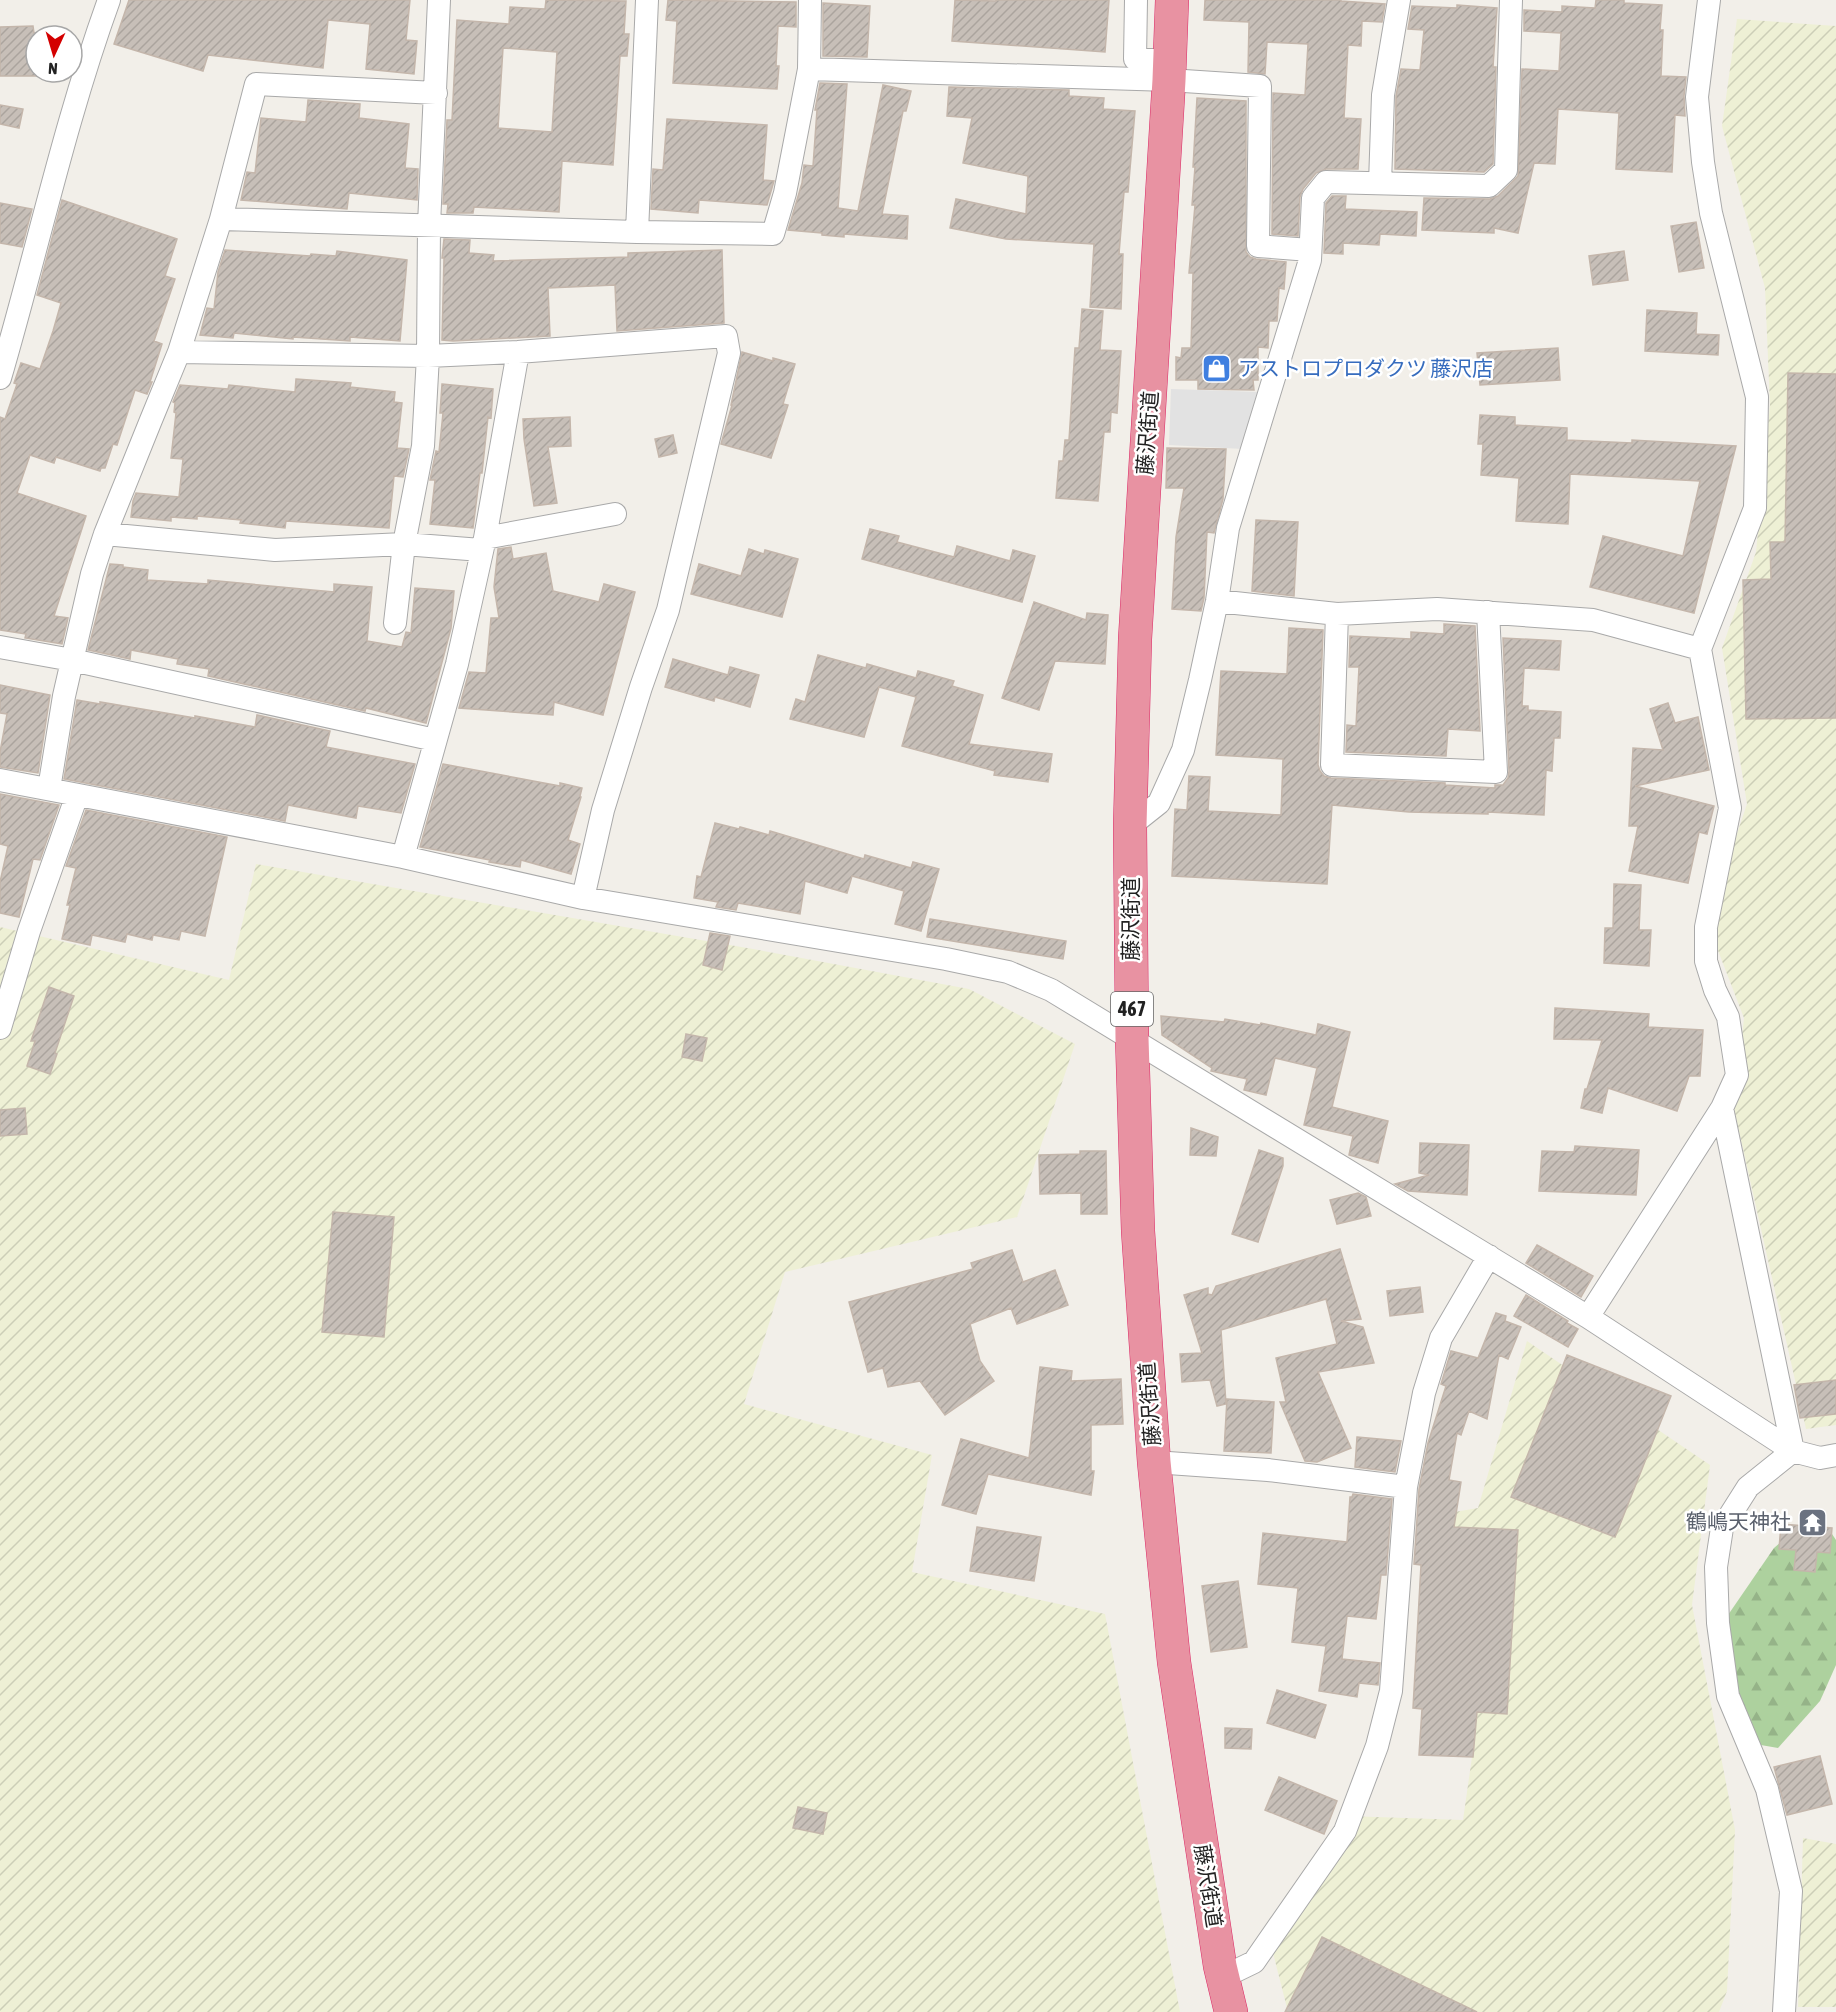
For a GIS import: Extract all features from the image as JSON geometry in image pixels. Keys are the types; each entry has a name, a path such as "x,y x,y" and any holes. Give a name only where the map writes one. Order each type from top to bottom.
{"highway":[{"name":"藤沢街道","path":"1172,0 1170,71 1135,639 1130,826 1132,1038 1138,1231 1154,1462 1174,1662 1230,2012"}],"street":[{"path":"0,378 87,59 109,0"},
{"path":"395,623 404,544 423,446 428,356 429,225 439,0"},
{"path":"638,232 646,0"},
{"path":"221,219 773,234 785,193 809,69 810,0"},
{"path":"1136,0 1135,58 1170,71"},
{"path":"1380,183 1383,95 1399,0"},
{"path":"1130,826 1159,803 1183,750 1217,602 1228,528 1310,260 1313,198 1326,182 1489,186 1506,170 1511,0"},
{"path":"1588,1317 1722,1108 1737,1075 1728,1017 1715,990 1706,961 1706,927 1730,808 1700,649 1755,508 1757,397 1711,213 1703,162 1697,97 1702,1"},
{"path":"809,69 1170,71 1260,86 1258,246 1310,250"},
{"path":"49,789 64,696 92,574 105,534 179,352 221,219 255,84 436,93"},
{"path":"179,352 428,356 518,352 726,336 729,353 668,610 641,687 603,810 583,898"},
{"path":"403,857 457,664 483,544 518,352"},
{"path":"105,534 275,550 404,544 483,544 615,514"},
{"path":"1217,602 1337,614 1437,609 1593,620 1700,649"},
{"path":"1337,614 1332,765 1496,772 1488,612"},
{"path":"0,647 72,660 435,740"},
{"path":"0,780 403,857 583,898 946,959 1008,972 1051,990 1132,1038 1588,1317 1793,1450 1820,1458 1836,1455"},
{"path":"0,1028 29,931 77,795"},
{"path":"1722,1108 1793,1450"},
{"path":"1223,1977 1254,1962 1345,1831 1377,1746 1391,1691 1406,1487 1424,1393 1441,1338 1489,1256"},
{"path":"1784,2012 1791,1891 1767,1789 1728,1696 1718,1623 1716,1567 1722,1528 1748,1487 1793,1450"},
{"path":"1154,1462 1268,1470 1406,1487"}],"green space":[{"path":"1737,19 1836,26 1836,1425 1806,1429 1734,1109 1744,1018 1707,922 1747,804 1722,648 1756,552 1770,405 1765,288 1722,126"},
{"path":"256,864 753,949 969,989 1075,1044 1017,1217 785,1272 744,1404 932,1455 912,1572 1105,1614 1180,2012 0,2012 0,927 229,980"},
{"path":"1527,1341 1710,1465 1692,1605 1735,1830 1727,1991 1719,2012 1288,2012 1269,1937 1347,1816 1463,1820 1476,1729 1438,1711 1419,1518 1478,1508"},
{"path":"1803,1523 1832,1534 1836,1540 1836,1665 1820,1701 1778,1748 1755,1744 1722,1706 1728,1615 1774,1548"},
{"path":"1803,1838 1836,1844 1836,2007 1798,2007"}],"shaded area":[{"path":"1171,389 1259,392 1243,449 1169,445"}],"building":[{"path":"129,0 410,0 406,40 417,41 414,74 366,69 370,24 328,20 323,68 208,55 203,71 114,44"},
{"path":"546,0 626,1 624,34 629,34 627,56 620,56 613,165 562,161 559,212 474,207 473,213 447,213 448,204 443,204 447,120 452,120 457,20 509,24 510,7 545,9","holes":["503,48 557,52 552,132 498,128"]},
{"path":"668,0 796,2 796,27 778,26 777,89 673,83 677,21 666,20"},
{"path":"955,0 1109,0 1105,52 952,41"},
{"path":"1205,0 1341,0 1385,4 1382,22 1362,21 1361,46 1348,45 1344,118 1361,119 1358,169 1326,169 1316,173 1303,189 1300,197 1298,236 1272,234 1273,93 1305,95 1308,44 1267,42 1265,74 1248,72 1249,22 1204,20"},
{"path":"1596,0 1624,0 1624,3 1662,5 1661,76 1686,77 1685,116 1675,115 1672,172 1616,169 1619,113 1558,109 1555,164 1534,163 1518,233 1494,228 1494,233 1422,230 1424,198 1490,199 1498,196 1518,176 1522,69 1559,71 1561,33 1524,31 1524,10 1562,12 1562,6 1595,8"},
{"path":"823,3 870,6 867,57 823,56"},
{"path":"1457,5 1497,8 1493,67 1496,67 1493,164 1484,172 1395,169 1396,96 1401,69 1420,70 1424,30 1408,29 1412,6 1457,8"},
{"path":"24,26 24,76 0,76 0,27"},
{"path":"820,83 847,84 838,208 858,211 883,85 911,91 906,111 903,111 882,214 908,216 907,239 844,234 844,237 788,230 802,183 804,165 813,166 817,110 815,110"},
{"path":"949,87 1069,90 1069,96 1104,98 1103,109 1135,111 1128,192 1124,192 1119,254 1123,254 1121,309 1090,307 1094,244 1006,239 950,228 956,199 1026,214 1028,176 963,163 972,118 947,116"},
{"path":"1197,98 1246,101 1246,252 1250,257 1256,259 1286,262 1284,289 1279,288 1277,321 1269,321 1268,348 1258,347 1258,380 1253,380 1254,390 1198,389 1198,380 1176,380 1176,357 1181,358 1182,348 1191,348 1193,273 1189,273 1195,205 1192,205"},
{"path":"308,100 360,104 359,118 409,124 405,168 418,169 417,200 349,193 347,209 241,200 247,172 255,173 261,118 306,122"},
{"path":"0,105 23,109 19,128 0,124"},
{"path":"667,119 767,125 763,180 774,181 767,205 699,200 698,213 651,209 653,169 663,170"},
{"path":"1332,196 1346,196 1345,209 1417,212 1416,236 1380,234 1379,245 1343,243 1343,254 1324,253 1326,203"},
{"path":"62,200 177,239 165,276 175,279 154,341 162,344 150,382 152,382 147,394 135,390 117,445 113,444 105,468 101,468 100,471 56,457 54,463 30,455 17,493 86,516 54,616 68,618 62,644 25,638 26,634 0,630 0,417 5,419 17,384 14,383 21,363 40,369 61,303 37,295"},
{"path":"0,203 32,209 22,247 0,243"},
{"path":"1696,222 1704,268 1679,272 1671,226"},
{"path":"444,239 470,240 469,253 494,255 493,261 628,257 628,253 722,250 724,323 617,331 615,285 548,288 550,336 442,340"},
{"path":"225,250 310,256 311,254 336,256 337,251 407,260 400,341 350,337 350,341 293,337 293,339 234,333 233,338 200,335 207,308 214,309 218,272"},
{"path":"1624,251 1628,280 1593,285 1589,256"},
{"path":"1082,309 1103,311 1100,350 1121,351 1117,413 1111,412 1110,432 1104,432 1098,501 1056,498 1059,461 1063,461 1065,440 1069,440 1075,348 1079,348"},
{"path":"1647,310 1697,313 1696,334 1719,335 1718,355 1645,351"},
{"path":"1558,348 1560,380 1480,385 1477,353"},
{"path":"742,352 773,361 773,358 795,364 783,404 788,405 771,458 721,444 732,405"},
{"path":"1788,373 1836,374 1836,718 1746,719 1743,580 1771,579 1770,542 1785,542"},
{"path":"296,379 351,383 350,387 395,392 394,402 402,403 397,448 409,449 403,477 394,476 389,528 286,521 285,528 240,523 241,520 197,516 197,519 171,517 171,521 131,517 136,493 179,497 183,459 171,458 176,413 173,402 180,385 228,389 229,385 295,392"},
{"path":"442,384 493,389 491,418 488,417 473,528 430,524 435,480 430,480 436,451 439,452 443,413 440,413"},
{"path":"1480,415 1515,417 1515,425 1567,428 1567,440 1632,443 1632,440 1736,446 1694,613 1590,587 1603,536 1683,556 1700,481 1570,474 1568,524 1516,521 1519,478 1481,475 1483,444 1478,444"},
{"path":"570,417 571,446 548,447 557,503 534,506 523,419"},
{"path":"673,435 677,453 659,457 655,439"},
{"path":"1167,448 1226,449 1223,499 1214,533 1207,532 1204,598 1201,611 1172,609 1176,537 1184,488 1166,488"},
{"path":"1256,520 1298,522 1294,596 1252,591"},
{"path":"870,529 899,536 897,542 954,557 957,546 1010,561 1013,550 1035,556 1022,602 862,559"},
{"path":"511,547 513,559 546,553 553,591 599,602 604,584 635,592 603,715 554,702 553,715 459,708 469,672 486,673 491,618 499,618 494,587 498,549"},
{"path":"749,549 764,554 765,550 798,559 782,617 691,594 699,564 741,576"},
{"path":"110,564 148,570 147,580 208,584 208,580 334,592 334,584 372,587 367,641 402,647 406,632 411,633 415,588 454,591 451,628 426,723 366,708 365,711 208,676 209,669 177,664 178,659 131,650 130,659 88,650"},
{"path":"1034,602 1086,620 1087,613 1108,615 1105,664 1055,661 1039,710 1002,698"},
{"path":"1444,624 1475,626 1480,731 1448,729 1446,756 1346,752 1347,725 1356,726 1359,667 1349,667 1350,636 1411,639 1411,632 1444,634"},
{"path":"1289,628 1323,630 1318,765 1324,776 1495,788 1495,785 1503,785 1508,778 1509,771 1503,638 1561,641 1559,670 1524,668 1522,706 1528,706 1528,710 1561,712 1560,738 1554,738 1552,771 1546,770 1544,815 1409,812 1332,805 1327,884 1172,876 1175,809 1187,810 1189,776 1210,777 1208,811 1281,815 1283,759 1216,755 1221,671 1287,674"},
{"path":"818,655 866,668 867,664 916,678 918,671 954,681 952,686 983,695 969,744 1052,754 1048,782 994,775 995,771 902,746 916,697 879,687 864,737 790,719 796,699 805,702"},
{"path":"673,659 728,675 730,667 759,675 750,707 715,697 714,701 665,687"},
{"path":"0,685 50,695 38,773 0,767 0,752 7,714 0,713"},
{"path":"77,700 195,718 195,716 255,727 257,715 330,731 326,747 415,764 401,813 358,806 356,818 288,805 285,821 64,779"},
{"path":"1668,703 1675,723 1698,717 1709,770 1635,786 1714,806 1707,834 1699,832 1688,883 1629,871 1638,826 1629,826 1633,748 1663,750 1650,709"},
{"path":"443,764 582,788 568,840 580,844 571,874 521,860 520,867 420,847"},
{"path":"0,794 59,805 40,860 33,859 19,917 0,913 0,882 8,846 0,844"},
{"path":"86,810 227,837 205,936 181,931 179,940 153,935 152,940 127,934 125,942 92,935 90,945 62,939 76,868 66,866"},
{"path":"715,823 769,835 770,831 864,859 865,855 911,868 913,862 939,869 921,931 895,924 904,891 852,876 847,893 805,881 800,914 738,903 736,910 716,907 718,902 694,898 697,876 701,877"},
{"path":"1614,884 1641,885 1639,930 1651,930 1649,966 1604,963 1605,928 1613,928"},
{"path":"930,919 1066,941 1063,959 927,937"},
{"path":"710,933 730,936 722,970 703,965"},
{"path":"49,987 74,996 50,1074 27,1066 35,1041 31,1041"},
{"path":"1555,1008 1649,1014 1648,1027 1703,1030 1700,1076 1689,1076 1677,1111 1608,1088 1602,1113 1581,1108 1602,1040 1554,1039"},
{"path":"1161,1016 1224,1022 1225,1019 1260,1025 1261,1023 1316,1035 1318,1024 1350,1032 1332,1107 1388,1121 1378,1163 1349,1155 1353,1136 1304,1125 1317,1068 1275,1058 1266,1095 1244,1090 1247,1079 1211,1071 1212,1068 1162,1035"},
{"path":"686,1034 707,1038 702,1061 682,1057"},
{"path":"25,1108 27,1134 0,1136 0,1110"},
{"path":"1191,1128 1218,1137 1216,1156 1190,1155"},
{"path":"1420,1143 1469,1145 1467,1195 1408,1191 1395,1184 1429,1175 1419,1173"},
{"path":"1575,1146 1639,1150 1636,1195 1539,1191 1542,1151 1574,1152"},
{"path":"1259,1150 1283,1158 1283,1166 1258,1242 1232,1234"},
{"path":"1080,1151 1106,1151 1107,1214 1081,1214 1081,1193 1040,1194 1039,1155 1080,1154"},
{"path":"1358,1193 1366,1197 1371,1216 1337,1224 1330,1200"},
{"path":"333,1212 394,1217 384,1337 322,1332"},
{"path":"1537,1245 1593,1276 1581,1297 1526,1263"},
{"path":"1340,1249 1361,1319 1341,1321 1363,1327 1374,1363 1318,1372 1351,1448 1317,1462 1305,1461 1280,1402 1286,1402 1276,1358 1337,1344 1326,1299 1221,1330 1226,1404 1217,1406 1210,1380 1182,1382 1180,1354 1202,1353 1184,1295 1208,1288 1208,1294 1212,1295 1216,1286"},
{"path":"1012,1250 1023,1282 1055,1270 1068,1305 1017,1324 1011,1308 970,1324 980,1361 994,1381 945,1415 920,1381 888,1387 883,1368 868,1372 849,1302 973,1269 971,1263"},
{"path":"1420,1287 1423,1312 1390,1316 1387,1291"},
{"path":"1526,1295 1578,1329 1568,1347 1514,1316"},
{"path":"1496,1313 1506,1316 1505,1321 1521,1327 1508,1359 1499,1355 1487,1419 1469,1411 1461,1435 1457,1433 1449,1480 1461,1482 1454,1527 1518,1530 1507,1714 1477,1712 1473,1757 1419,1755 1422,1709 1413,1708 1421,1565 1414,1564 1419,1489 1428,1443 1446,1386 1441,1384 1451,1351 1478,1358"},
{"path":"1567,1355 1671,1396 1615,1537 1511,1497"},
{"path":"1040,1367 1072,1371 1071,1381 1121,1379 1123,1424 1091,1425 1091,1471 1094,1471 1091,1495 988,1474 976,1514 942,1505 961,1439 1029,1458"},
{"path":"1836,1380 1836,1414 1800,1418 1794,1385"},
{"path":"1227,1399 1274,1402 1271,1453 1224,1451"},
{"path":"1357,1437 1401,1441 1395,1472 1355,1467"},
{"path":"1353,1494 1392,1499 1386,1575 1381,1575 1376,1619 1347,1616 1342,1659 1380,1663 1378,1685 1359,1683 1357,1697 1319,1691 1326,1646 1292,1642 1298,1588 1258,1584 1263,1533 1347,1542 1350,1497"},
{"path":"1781,1524 1832,1528 1830,1553 1817,1552 1815,1572 1794,1570 1796,1550 1779,1549"},
{"path":"977,1527 1041,1537 1034,1581 970,1571"},
{"path":"1238,1581 1247,1647 1211,1652 1202,1586"},
{"path":"1277,1690 1326,1705 1315,1738 1267,1723"},
{"path":"1225,1728 1252,1729 1251,1749 1225,1748"},
{"path":"1820,1756 1832,1804 1787,1815 1774,1767"},
{"path":"1279,1777 1337,1801 1324,1834 1265,1810"},
{"path":"798,1807 827,1813 823,1834 793,1828"},
{"path":"1322,1937 1373,1962 1477,2012 1285,2012"}],"place":[{"name":"アストロプロダクツ 藤沢店","path":"1217,369"},
{"name":"鶴嶋天神社","path":"1812,1522"}]}
